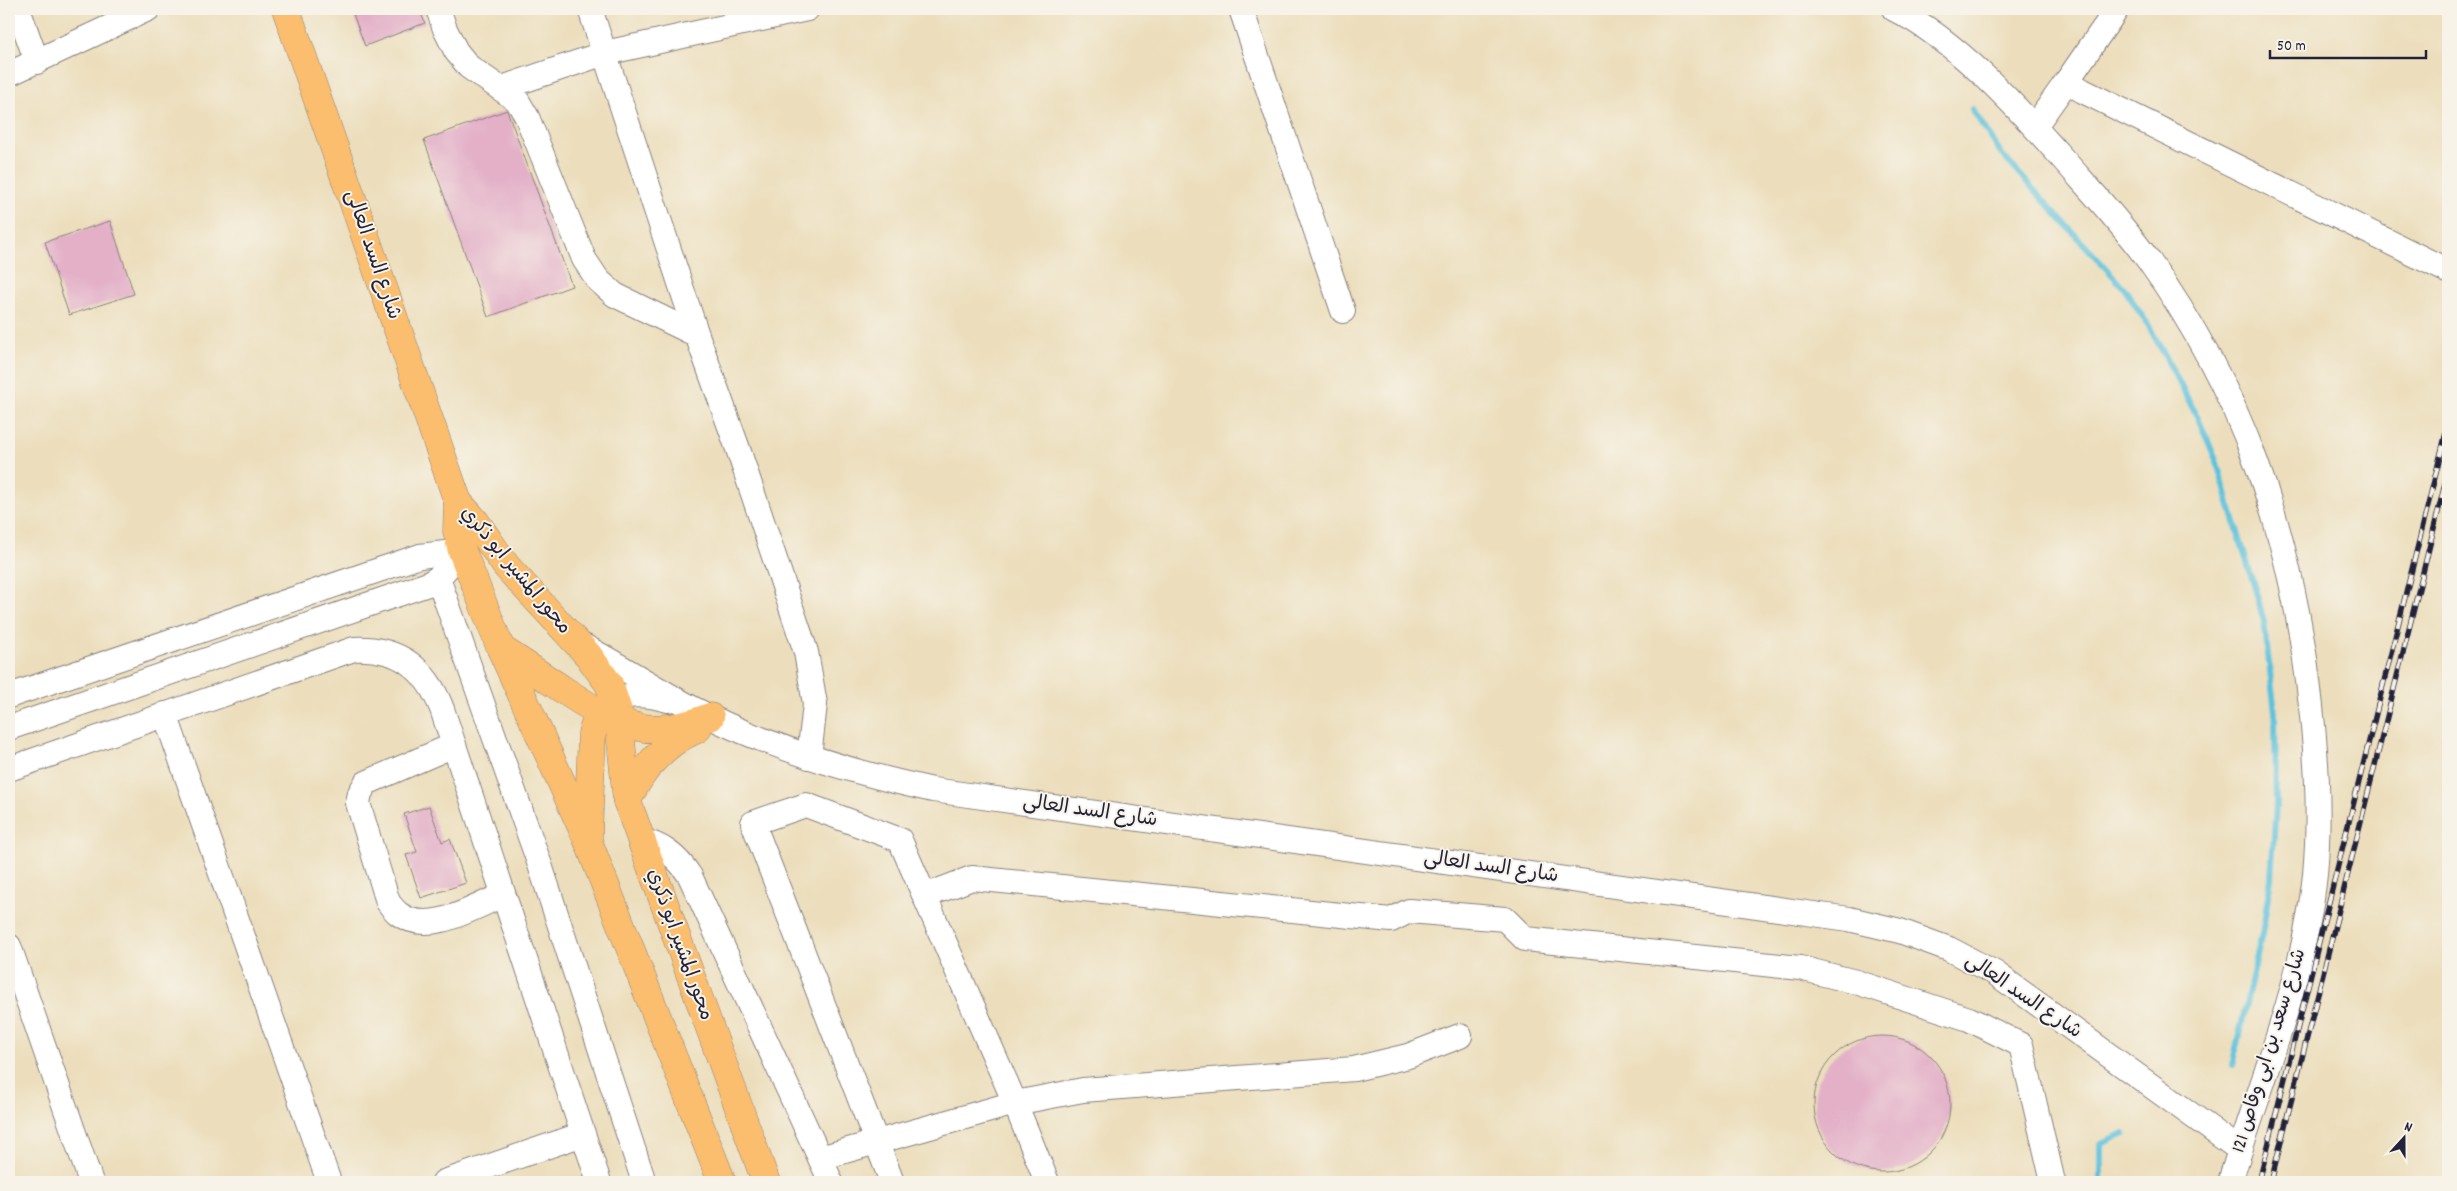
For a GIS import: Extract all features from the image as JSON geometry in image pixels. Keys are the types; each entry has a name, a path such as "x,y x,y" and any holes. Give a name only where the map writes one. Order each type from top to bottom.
{"main road":[{"name":"شارع السد العالى","path":"286,9 458,502"},
{"name":"محور المشير ابو ذكري","path":"458,502 457,531 462,551 501,649 588,841 722,1182"},
{"name":"محور المشير ابو ذكري","path":"458,502 475,521 506,566 600,669 611,712 627,801 766,1182"},
{"path":"501,649 642,728 665,729 696,723 708,716"},
{"path":"588,841 592,733 611,712"},
{"path":"627,801 643,772 667,746 683,735 700,728 708,716"}],"street":[{"path":"18,9 37,62"},
{"path":"9,74 148,9"},
{"path":"438,9 445,30 456,51 469,67 517,100 527,117 584,259 598,280 615,296 697,335"},
{"path":"590,9 697,335 738,449 806,652 815,704 809,756"},
{"path":"502,88 605,53 807,9"},
{"path":"1241,9 1343,311"},
{"name":"شارع سعد بن ابى وقاص 121","path":"1894,9 1937,35 2035,126 2112,214 2148,260 2180,307 2209,357 2257,461 2275,516 2290,571 2301,628 2314,732 2318,808 2315,874 2308,922 2294,987 2230,1182"},
{"path":"2035,126 2117,9"},
{"path":"2067,81 2083,91 2448,271"},
{"path":"9,728 428,584 438,578 462,551"},
{"path":"9,696 420,556 462,551"},
{"path":"438,578 540,865 644,1182"},
{"name":"شارع السد العالى","path":"575,642 708,716 809,756 874,776 932,790 1849,918 1900,931 1949,949 1995,973 2240,1150"},
{"path":"9,769 354,649 374,648 393,654 411,664 426,678 436,695 599,1182"},
{"path":"165,714 329,1182"},
{"path":"454,745 366,783 360,793 358,803 388,902 399,914 418,922 438,921 503,895"},
{"path":"892,1182 753,823 806,805 900,840 1015,1103 1047,1182"},
{"path":"640,840 670,852 690,876 831,1182"},
{"path":"925,896 972,878 1391,920 1409,911 1505,919 1525,939 1800,968 1856,982 1969,1019 2021,1045 2053,1182"},
{"path":"9,946 92,1182"},
{"path":"820,1158 1015,1103 1083,1090 1354,1069 1408,1056 1460,1036"},
{"path":"444,1182 583,1134"}],"building":[{"path":"351,9 419,9 425,23 365,46"},
{"path":"507,110 572,286 488,317 424,140"},
{"path":"110,221 134,294 69,315 45,242"},
{"path":"429,806 442,842 450,839 466,883 421,898 406,855 417,852 404,814"},
{"path":"1882,1036 1908,1041 1920,1047 1930,1056 1939,1066 1945,1078 1950,1104 1945,1130 1939,1142 1930,1152 1920,1161 1908,1167 1882,1172 1856,1167 1844,1161 1834,1152 1825,1142 1819,1130 1814,1104 1819,1078 1825,1066 1834,1056 1844,1047 1856,1041"}],"waterway":[{"path":"1972,109 2003,156 2124,288 2149,326 2198,418 2216,460 2256,592 2264,622 2275,712 2276,804 2271,879 2262,934 2232,1066"},
{"path":"2101,1182 2101,1144 2124,1134"}],"railway":[{"path":"2259,1182 2448,425"},
{"path":"2271,1182 2448,472"}]}
